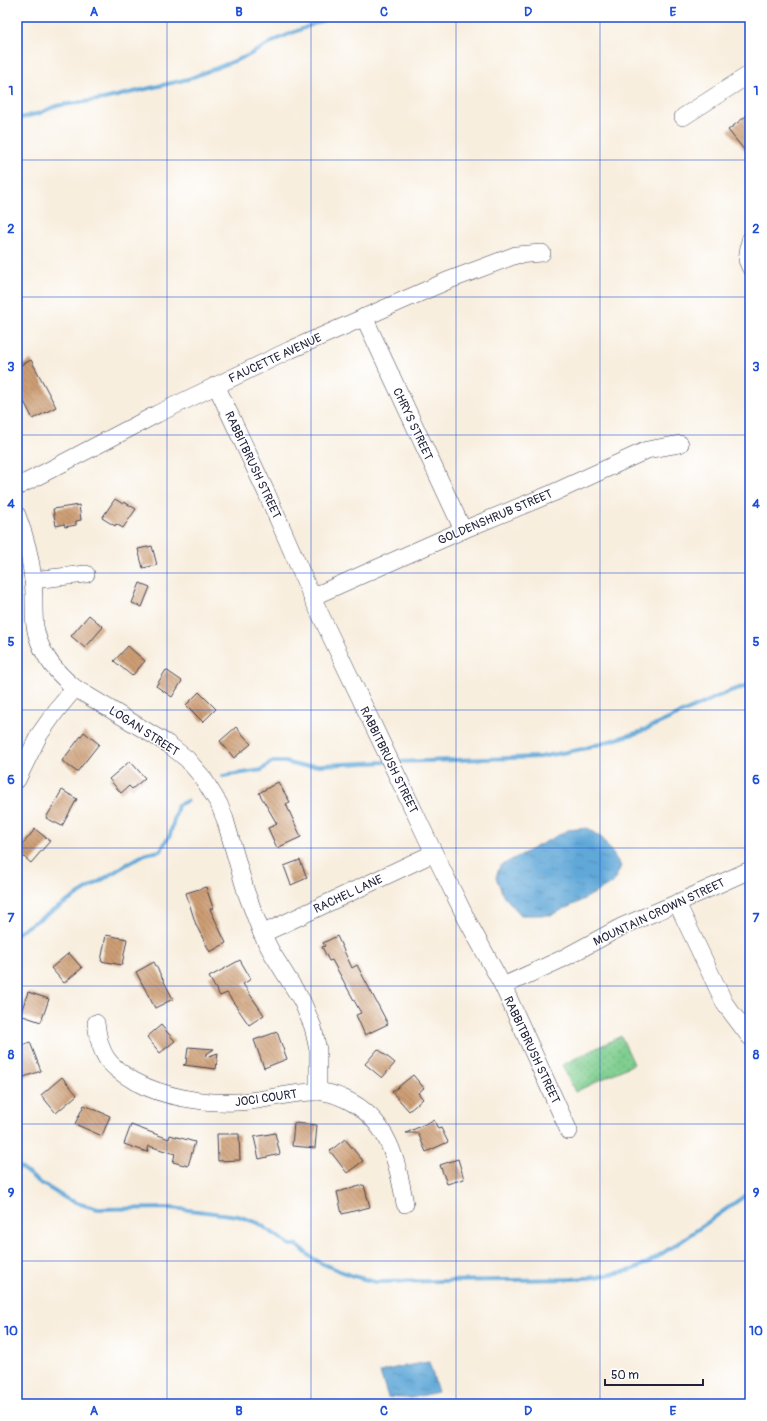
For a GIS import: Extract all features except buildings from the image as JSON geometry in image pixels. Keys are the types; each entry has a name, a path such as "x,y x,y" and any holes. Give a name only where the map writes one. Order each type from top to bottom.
{"street":[{"path":"683,116 750,74"},
{"path":"750,240 747,260 750,267"},
{"name":"FAUCETTE AVENUE","path":"17,487 216,385 290,350 447,280 516,255 542,253"},
{"name":"CHRYS STREET","path":"364,317 463,530"},
{"name":"RABBITBRUSH STREET","path":"216,385 267,494 312,597 434,854 467,920 503,986 569,1131"},
{"name":"GOLDENSHRUB STREET","path":"312,597 463,530 553,493 648,450 680,444"},
{"name":"LOGAN STREET","path":"17,515 30,559 33,580 35,624 39,641 52,667 62,678 75,688 168,744 187,759 203,778 218,804 225,819 246,892 262,934 302,1001 313,1027 318,1050 318,1092"},
{"path":"33,580 86,574"},
{"path":"17,780 39,735 75,688"},
{"name":"RACHEL LANE","path":"262,934 434,854"},
{"name":"MOUNTAIN CROWN STREET","path":"503,986 562,959 623,926 750,870"},
{"path":"677,903 725,1004 750,1037"},
{"name":"JOCI COURT","path":"96,1023 98,1040 105,1055 114,1068 141,1085 160,1092 192,1100 220,1103 244,1102 296,1093 318,1092 338,1096 348,1100 371,1116 382,1130 392,1150 398,1167 405,1204"}],"green space":[{"path":"621,1036 634,1064 575,1092 562,1065"}],"water":[{"path":"587,828 603,839 621,866 613,883 577,903 551,915 521,915 503,895 496,877 500,866 568,830"},
{"path":"429,1362 438,1392 411,1398 388,1397 380,1372"}],"waterway":[{"path":"17,119 40,113 56,106 104,99 188,79 247,56 280,38 331,17"},
{"path":"396,762 540,757 583,749 640,732 730,691 750,685"},
{"path":"223,776 262,770 271,762 285,762 300,766 387,762"},
{"path":"17,933 124,866 145,854 160,851 170,835 178,805 187,801"},
{"path":"17,1165 39,1182 67,1199 98,1209 172,1208 238,1216 258,1223 290,1245 297,1245 312,1258 323,1264 350,1275 375,1282 572,1279 597,1277 632,1270 649,1262 683,1240 750,1192"}]}
